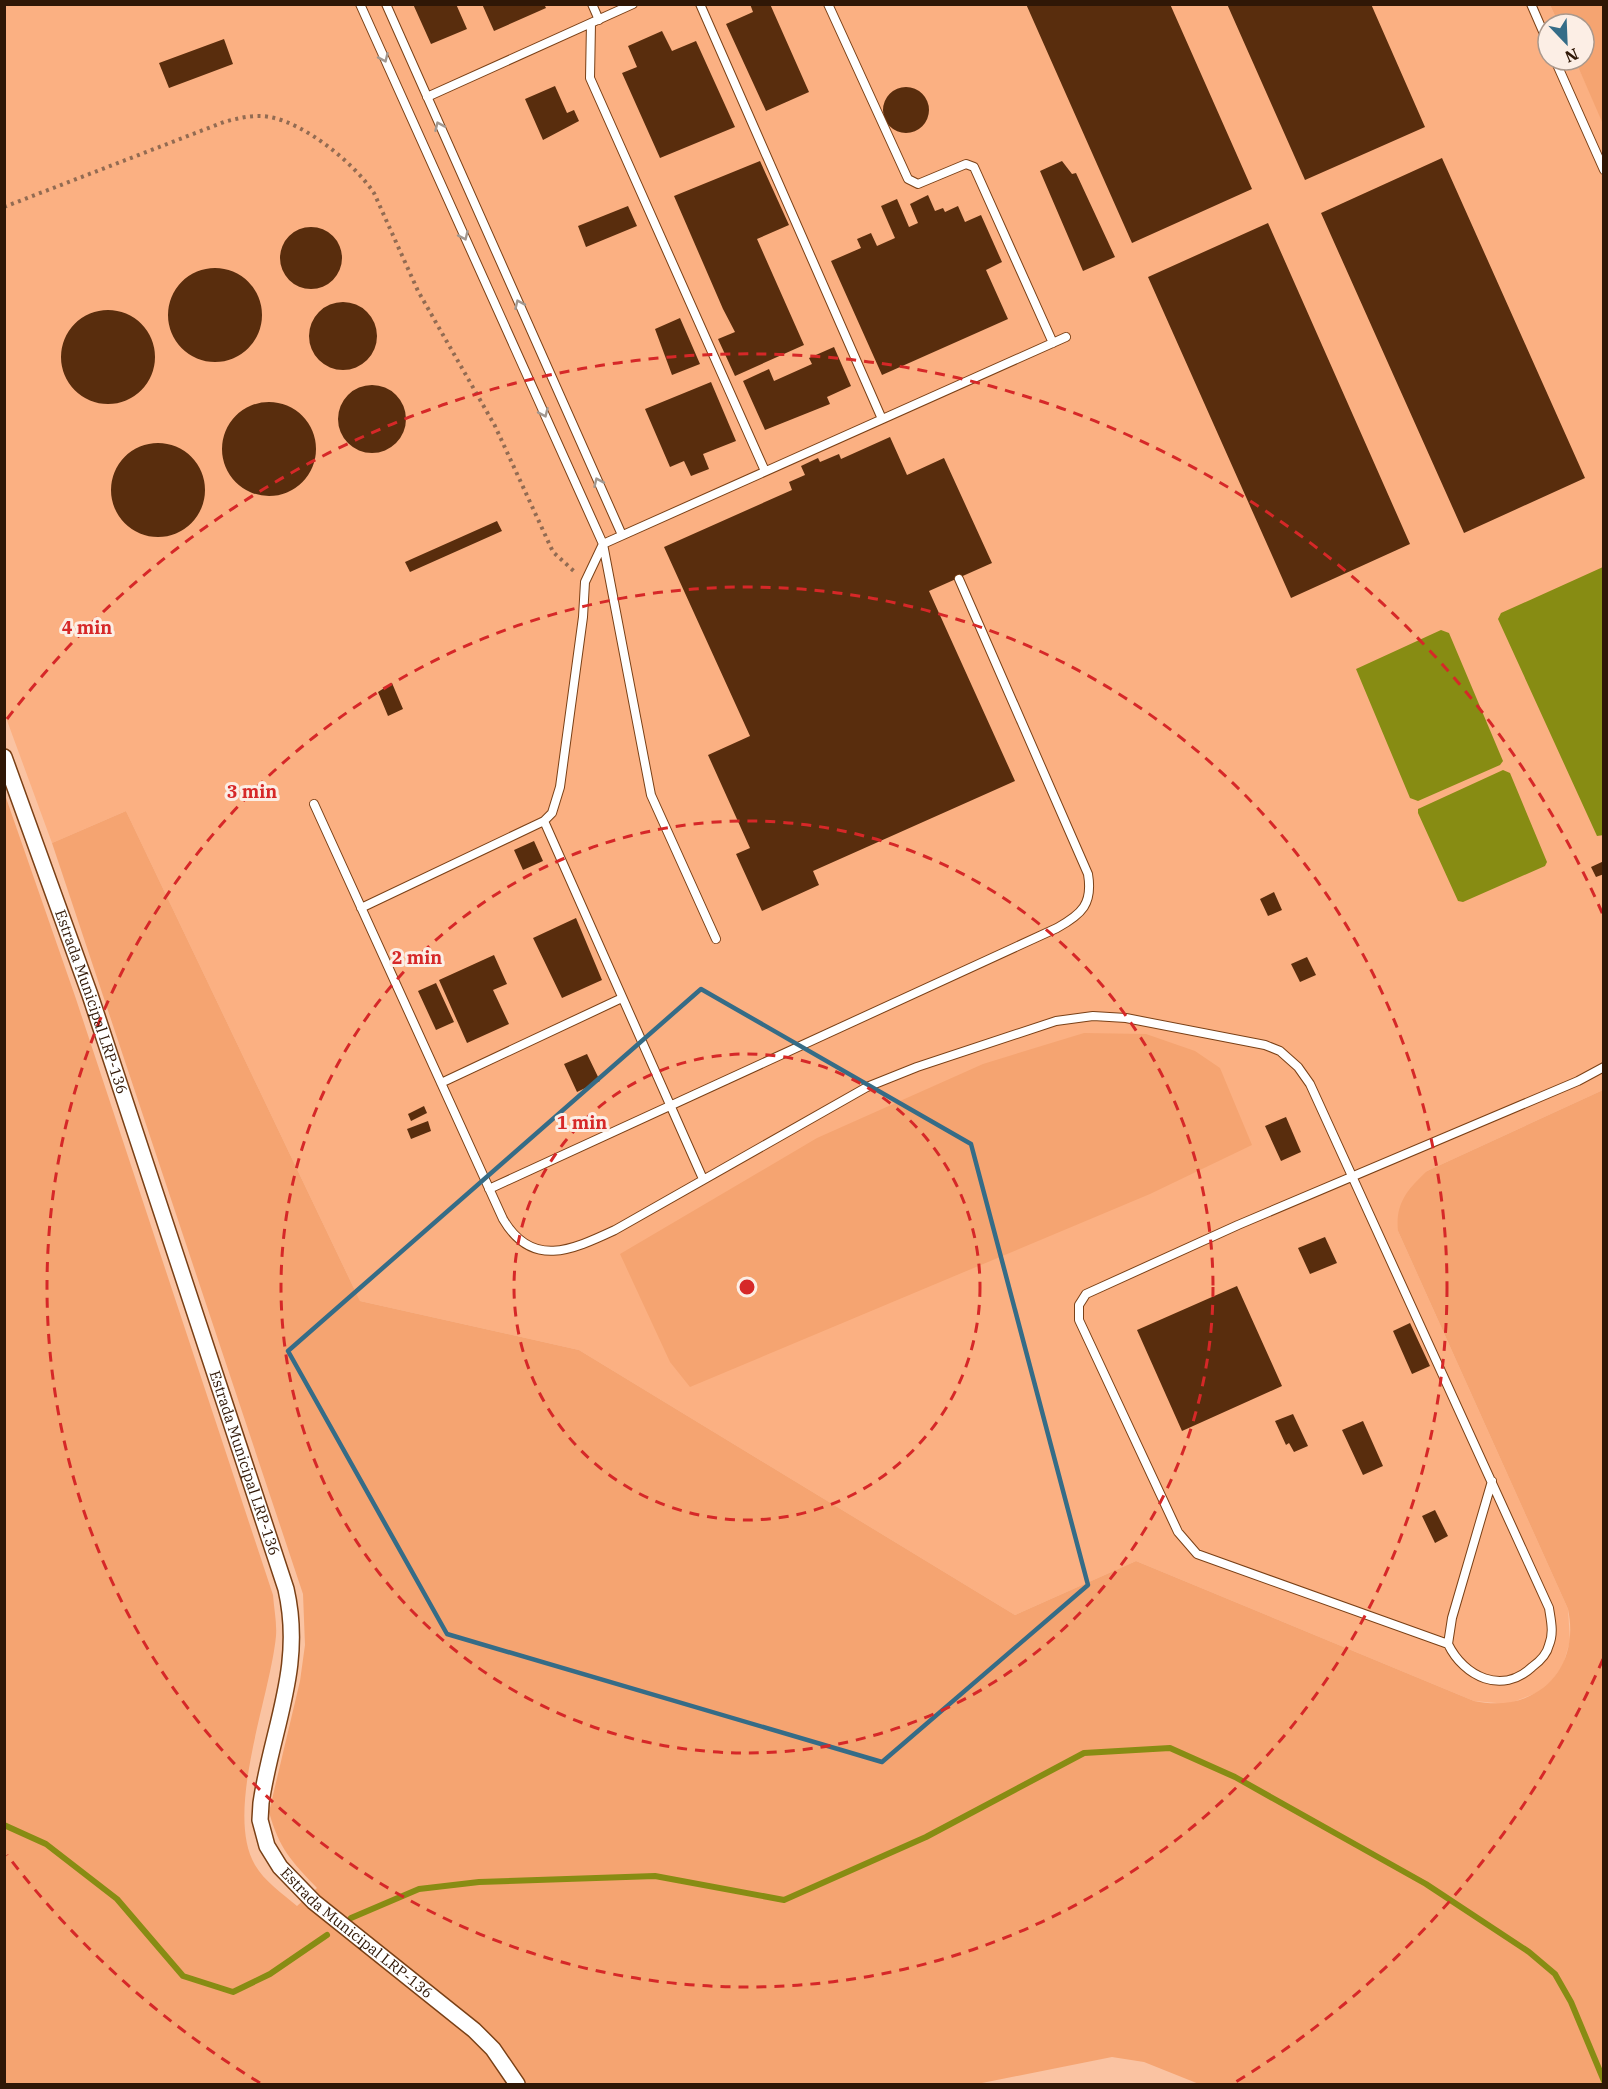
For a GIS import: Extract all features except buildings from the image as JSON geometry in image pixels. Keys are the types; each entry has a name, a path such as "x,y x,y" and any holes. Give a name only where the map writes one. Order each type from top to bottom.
{"street":[{"name":"Estrada Municipal LRP-136","path":"4,757 90,995 286,1589 291,1613 293,1645 290,1678 261,1803 260,1820 267,1846 280,1867 314,1902 474,2030 493,2049 517,2085"}],"lane":[{"path":"360,4 603,544 651,795 716,939"},
{"path":"386,4 622,535"},
{"path":"592,4 595,21 590,78 765,471"},
{"path":"427,97 633,4"},
{"path":"700,4 882,419"},
{"path":"828,4 908,179 918,184 966,164 974,167 1053,343"},
{"path":"1560,72 1604,170"},
{"path":"361,908 544,821 552,813 560,787 583,617 585,582 603,544 1066,337"},
{"path":"489,1189 1057,928 1082,909 1087,902 1090,888 1088,874 959,579"},
{"path":"314,804 489,1189 515,1238 526,1246 541,1251 563,1250 597,1238 887,1078 1056,1021 1093,1016 1149,1022 1265,1045 1280,1051 1298,1067 1310,1084 1350,1176 1549,1608 1553,1628 1549,1647 1526,1673 1512,1679 1495,1681 1482,1679 1472,1673 1448,1644 1197,1554 1178,1532 1079,1320 1079,1305 1086,1294 1350,1176 1578,1081 1604,1067"},
{"path":"544,821 703,1179"},
{"path":"441,1083 622,998"},
{"path":"1448,1644 1452,1618 1492,1481"}],"path":[{"path":"4,207 224,122 250,116 271,117 292,125 347,162 374,193 418,291 495,426 553,552 585,582"}],"highlighted area":[{"path":"701,989 971,1144 1088,1585 882,1762 447,1634 288,1351"}],"shaded area":[{"path":"5,5 1550,5 1553,12 1536,12 1536,72 1580,72 1604,124 1603,1090 1427,1171 1398,1231 1568,1609 1570,1641 1563,1665 1553,1679 1539,1692 1508,1704 1474,1701 1136,1561 1015,1615 579,1350 360,1301 126,811 52,843 5,715"},
{"path":"1550,5 1603,5 1603,124 1580,72 1596,72 1596,12 1553,12"},
{"path":"1603,567 1604,835 1597,836 1498,619 1501,613"},
{"path":"1441,630 1449,633 1503,761 1500,765 1418,801 1410,798 1356,669"},
{"path":"1503,770 1510,773 1547,862 1545,866 1463,902 1458,901 1418,809"},
{"path":"4,792 76,999 273,1595 276,1636 246,1786 244,1816 247,1842 255,1865 269,1882 297,1906 317,1888 287,1853 277,1835 269,1812 300,1681 305,1645 303,1594 52,843 126,811 360,1301 579,1350 1015,1615 1136,1561 1474,1701 1496,1703 1516,1701 1534,1694 1549,1683 1560,1669 1567,1651 1570,1631 1568,1609 1398,1231 1399,1212 1404,1197 1427,1171 1603,1090 1603,2084 1199,2084 1144,2062 1112,2057 977,2084 5,2084"},
{"path":"1084,1033 1146,1034 1195,1051 1220,1068 1252,1145 1150,1194 690,1387 670,1362 620,1254 817,1138 983,1064"}],"waterway":[{"path":"351,1918 419,1889 479,1882 655,1876 784,1900 926,1837 1084,1753 1170,1748 1235,1777 1426,1884 1529,1952 1555,1974 1571,2002 1604,2081"},
{"path":"4,1825 46,1844 117,1899 183,1976 233,1992 270,1974 327,1935"}]}
